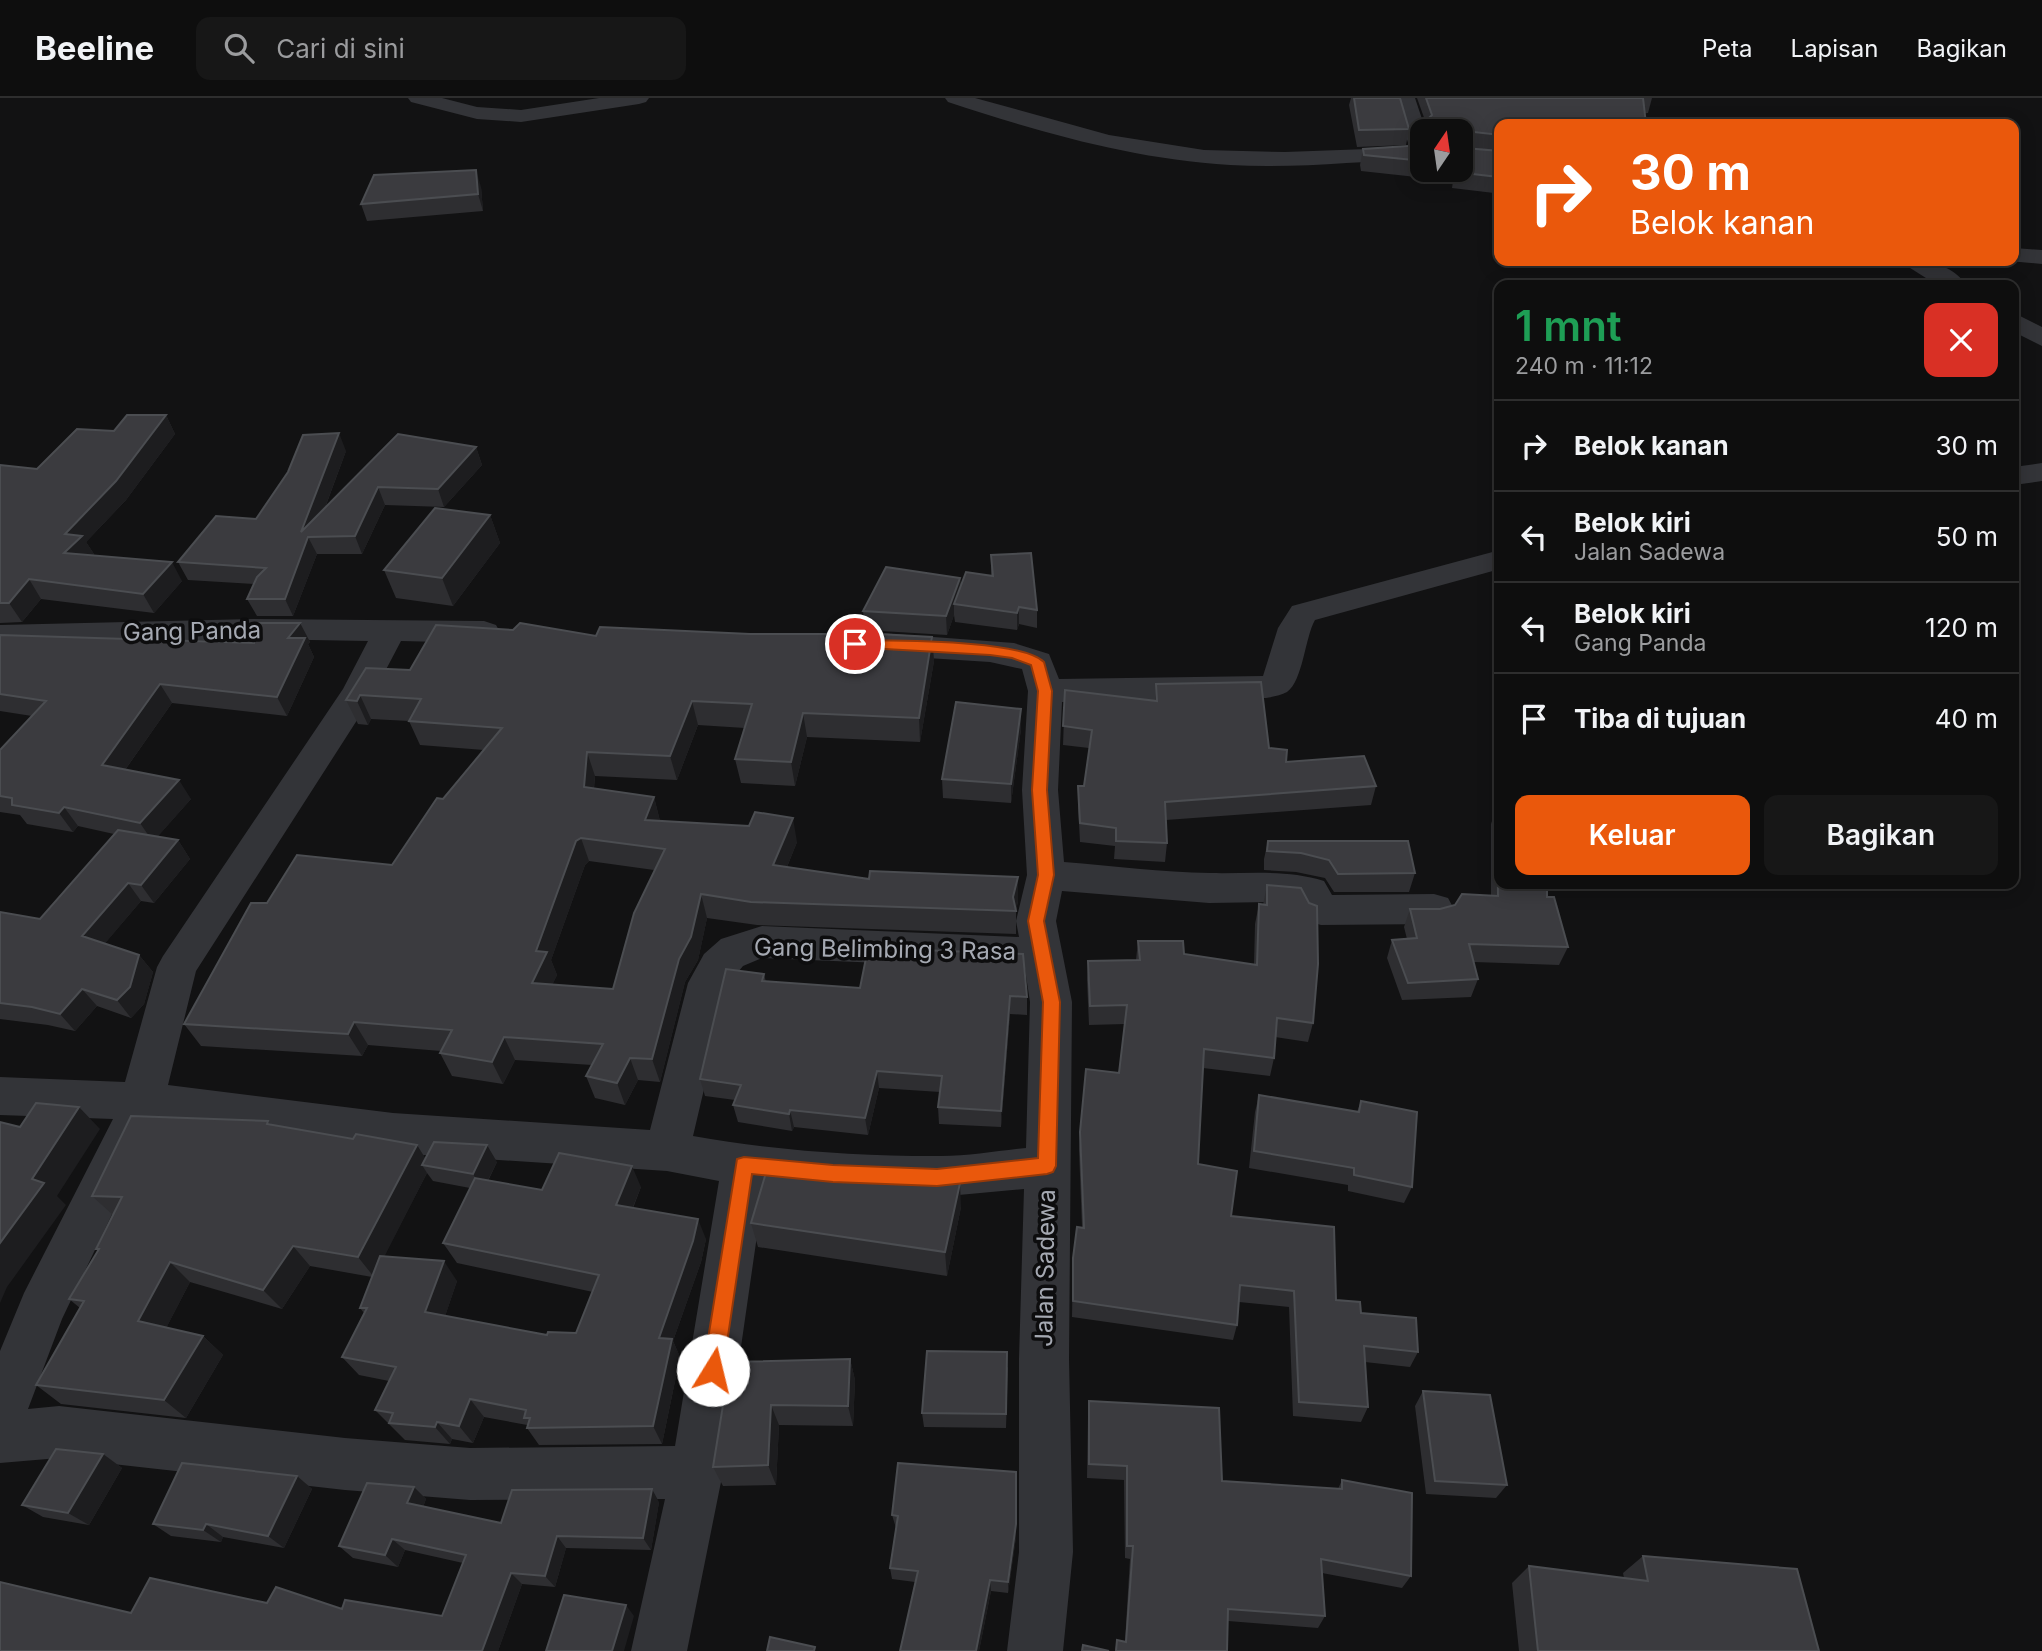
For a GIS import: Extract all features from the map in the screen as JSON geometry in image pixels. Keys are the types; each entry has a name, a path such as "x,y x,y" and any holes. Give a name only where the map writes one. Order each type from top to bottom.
{"street":[{"path":"418,98 477,113 521,116 639,98"},
{"path":"956,98 1059,130 1136,147 1205,156 1257,159 1410,153"},
{"path":"1405,98 1411,119"},
{"path":"2019,255 2042,257"},
{"path":"1923,266 1946,280"},
{"path":"2019,324 2042,339"},
{"path":"2019,344 2042,339"},
{"path":"2019,475 2042,472"},
{"path":"1045,691 1266,687 1277,683 1280,678 1294,628 1303,613 1494,561"},
{"name":"Gang Panda","path":"0,636 253,629 391,629 518,634"},
{"path":"0,1414 41,1310 124,1146 142,1101 177,967 358,692 391,629"},
{"name":"Jalan Sadewa","path":"852,644 1014,654 1037,662 1045,691 1040,790 1046,875 1036,921 1051,1002 1044,1359 1046,1552 1035,1651"},
{"path":"1046,875 1209,888 1269,887 1310,891 1321,910 1434,909"},
{"name":"Gang Belimbing 3 Rasa","path":"667,1151 709,983 721,959 739,946 762,942 1044,954"},
{"path":"0,1096 142,1101 393,1133 667,1151 744,1165 833,1173 937,1177 1047,1166"},
{"path":"659,1651 697,1472 744,1165"},
{"path":"0,1437 59,1432 345,1464 470,1474 697,1472"}],"building":[{"path":"1354,98 1400,98 1409,129 1359,130"},
{"path":"1426,98 1643,98 1645,119 1494,119 1494,134 1474,132 1474,119 1429,118 1432,115"},
{"path":"1410,146 1410,160 1364,155 1363,149"},
{"path":"1474,149 1494,150 1494,177 1474,174"},
{"path":"476,170 478,194 361,204 374,175"},
{"path":"127,415 166,415 116,481 65,534 82,536 64,553 172,562 143,594 29,579 9,603 0,603 0,465 37,469 77,429 114,431"},
{"path":"339,433 301,532 398,434 476,447 438,489 378,487 355,536 308,537 285,599 247,599 257,577 266,568 178,562 216,516 256,519 288,472 303,435"},
{"path":"435,508 490,515 442,578 384,570"},
{"path":"1031,553 1037,610 1019,607 1017,613 954,604 966,572 993,576 991,555"},
{"path":"886,567 960,578 946,616 863,611"},
{"path":"256,623 300,623 288,638 305,638 277,697 160,684 102,765 179,780 140,823 64,807 59,813 12,805 12,798 0,796 0,750 46,701 0,694 0,635 254,643"},
{"path":"520,623 596,636 600,627 750,634 878,634 932,637 919,718 803,713 791,762 735,759 752,704 692,701 670,756 587,752 584,787 654,797 645,820 749,826 755,812 793,818 773,865 869,879 870,871 1018,877 1013,897 1016,911 751,902 701,894 691,937 679,959 652,1059 630,1058 617,1083 586,1076 603,1044 504,1037 492,1062 440,1053 452,1030 354,1022 348,1034 184,1024 251,903 267,903 297,855 392,865 437,798 443,799 502,728 409,721 421,699 360,695 357,701 346,700 366,668 410,670 436,625 513,630","holes":["581,838 665,849 634,913 613,989 532,983 547,952 536,951 576,841"]},
{"path":"1261,682 1269,748 1287,750 1286,762 1364,756 1376,786 1165,802 1167,843 1116,841 1116,828 1080,823 1078,786 1084,786 1092,730 1063,726 1065,690 1157,701 1156,684"},
{"path":"956,702 1021,709 1011,784 942,779"},
{"path":"118,830 178,840 141,885 128,883 82,936 139,955 130,987 117,1000 82,989 60,1014 0,1003 0,912 40,919"},
{"path":"1268,841 1408,841 1415,873 1338,874 1329,860 1301,853 1267,851"},
{"path":"1267,885 1301,888 1309,903 1317,906 1318,964 1313,1023 1277,1018 1274,1058 1204,1049 1198,1164 1237,1171 1231,1216 1334,1227 1336,1300 1360,1302 1361,1313 1416,1318 1418,1352 1364,1346 1368,1407 1299,1402 1294,1291 1240,1285 1237,1325 1073,1301 1073,1258 1077,1227 1084,1228 1080,1132 1086,1069 1119,1073 1127,1005 1090,1006 1088,961 1140,960 1138,941 1183,941 1184,954 1257,965 1259,904 1267,905"},
{"path":"1498,889 1547,889 1547,897 1554,897 1568,947 1469,944 1478,979 1408,983 1392,940 1417,938 1410,909 1440,909 1455,905 1462,894 1498,896"},
{"path":"868,948 1023,954 1027,997 1010,996 1001,1111 938,1107 942,1076 877,1071 865,1118 790,1110 789,1114 733,1105 741,1085 700,1079 726,969 764,974 762,981 860,988"},
{"path":"1259,1095 1359,1112 1361,1101 1417,1112 1412,1187 1354,1175 1354,1168 1254,1151"},
{"path":"36,1103 79,1107 32,1179 44,1183 0,1243 0,1122 20,1127"},
{"path":"131,1116 268,1121 267,1124 353,1139 356,1134 417,1145 358,1257 293,1246 263,1290 170,1262 138,1321 203,1336 164,1400 36,1385 84,1301 69,1299 99,1249 96,1249 122,1197 92,1196"},
{"path":"434,1142 487,1145 473,1174 422,1165"},
{"path":"559,1153 632,1166 616,1205 698,1219 693,1241 659,1338 672,1339 653,1426 527,1428 530,1418 524,1418 526,1410 470,1399 459,1426 437,1422 435,1427 389,1423 393,1413 375,1410 396,1367 342,1357 367,1308 360,1308 380,1256 444,1261 425,1312 547,1335 548,1332 576,1333 599,1275 443,1243 475,1178 542,1190"},
{"path":"768,1166 895,1173 960,1183 945,1252 751,1223"},
{"path":"927,1351 1007,1352 1006,1414 922,1413"},
{"path":"850,1359 848,1406 771,1405 768,1465 713,1467 730,1362"},
{"path":"1423,1391 1490,1395 1507,1485 1435,1481"},
{"path":"1089,1401 1219,1408 1222,1481 1342,1489 1342,1480 1412,1493 1411,1576 1321,1559 1325,1616 1228,1609 1227,1651 1116,1651 1117,1640 1126,1642 1133,1546 1127,1546 1127,1466 1089,1464"},
{"path":"56,1449 103,1454 68,1513 22,1505"},
{"path":"182,1463 297,1476 268,1536 206,1524 203,1530 153,1524"},
{"path":"898,1463 1016,1472 1016,1524 1008,1582 990,1580 976,1651 900,1651 918,1571 890,1568 898,1516 892,1515"},
{"path":"367,1483 414,1487 407,1503 501,1523 512,1490 652,1489 643,1538 557,1536 545,1576 511,1573 482,1651 0,1651 0,1582 131,1613 150,1578 267,1603 276,1587 342,1609 345,1600 442,1616 466,1555 392,1539 385,1555 339,1546"},
{"path":"1643,1556 1797,1569 1819,1651 1538,1651 1529,1566 1648,1581"},
{"path":"564,1595 626,1605 612,1651 546,1651"},
{"path":"770,1637 815,1647 814,1651 767,1651"},
{"path":"1083,1645 1109,1651 1082,1651"}],"route":[{"path":"713,1370 744,1165 833,1173 937,1177 1047,1166 1051,1002 1036,921 1046,875 1040,790 1045,691 1037,662 1014,654 990,651 855,644"}]}
